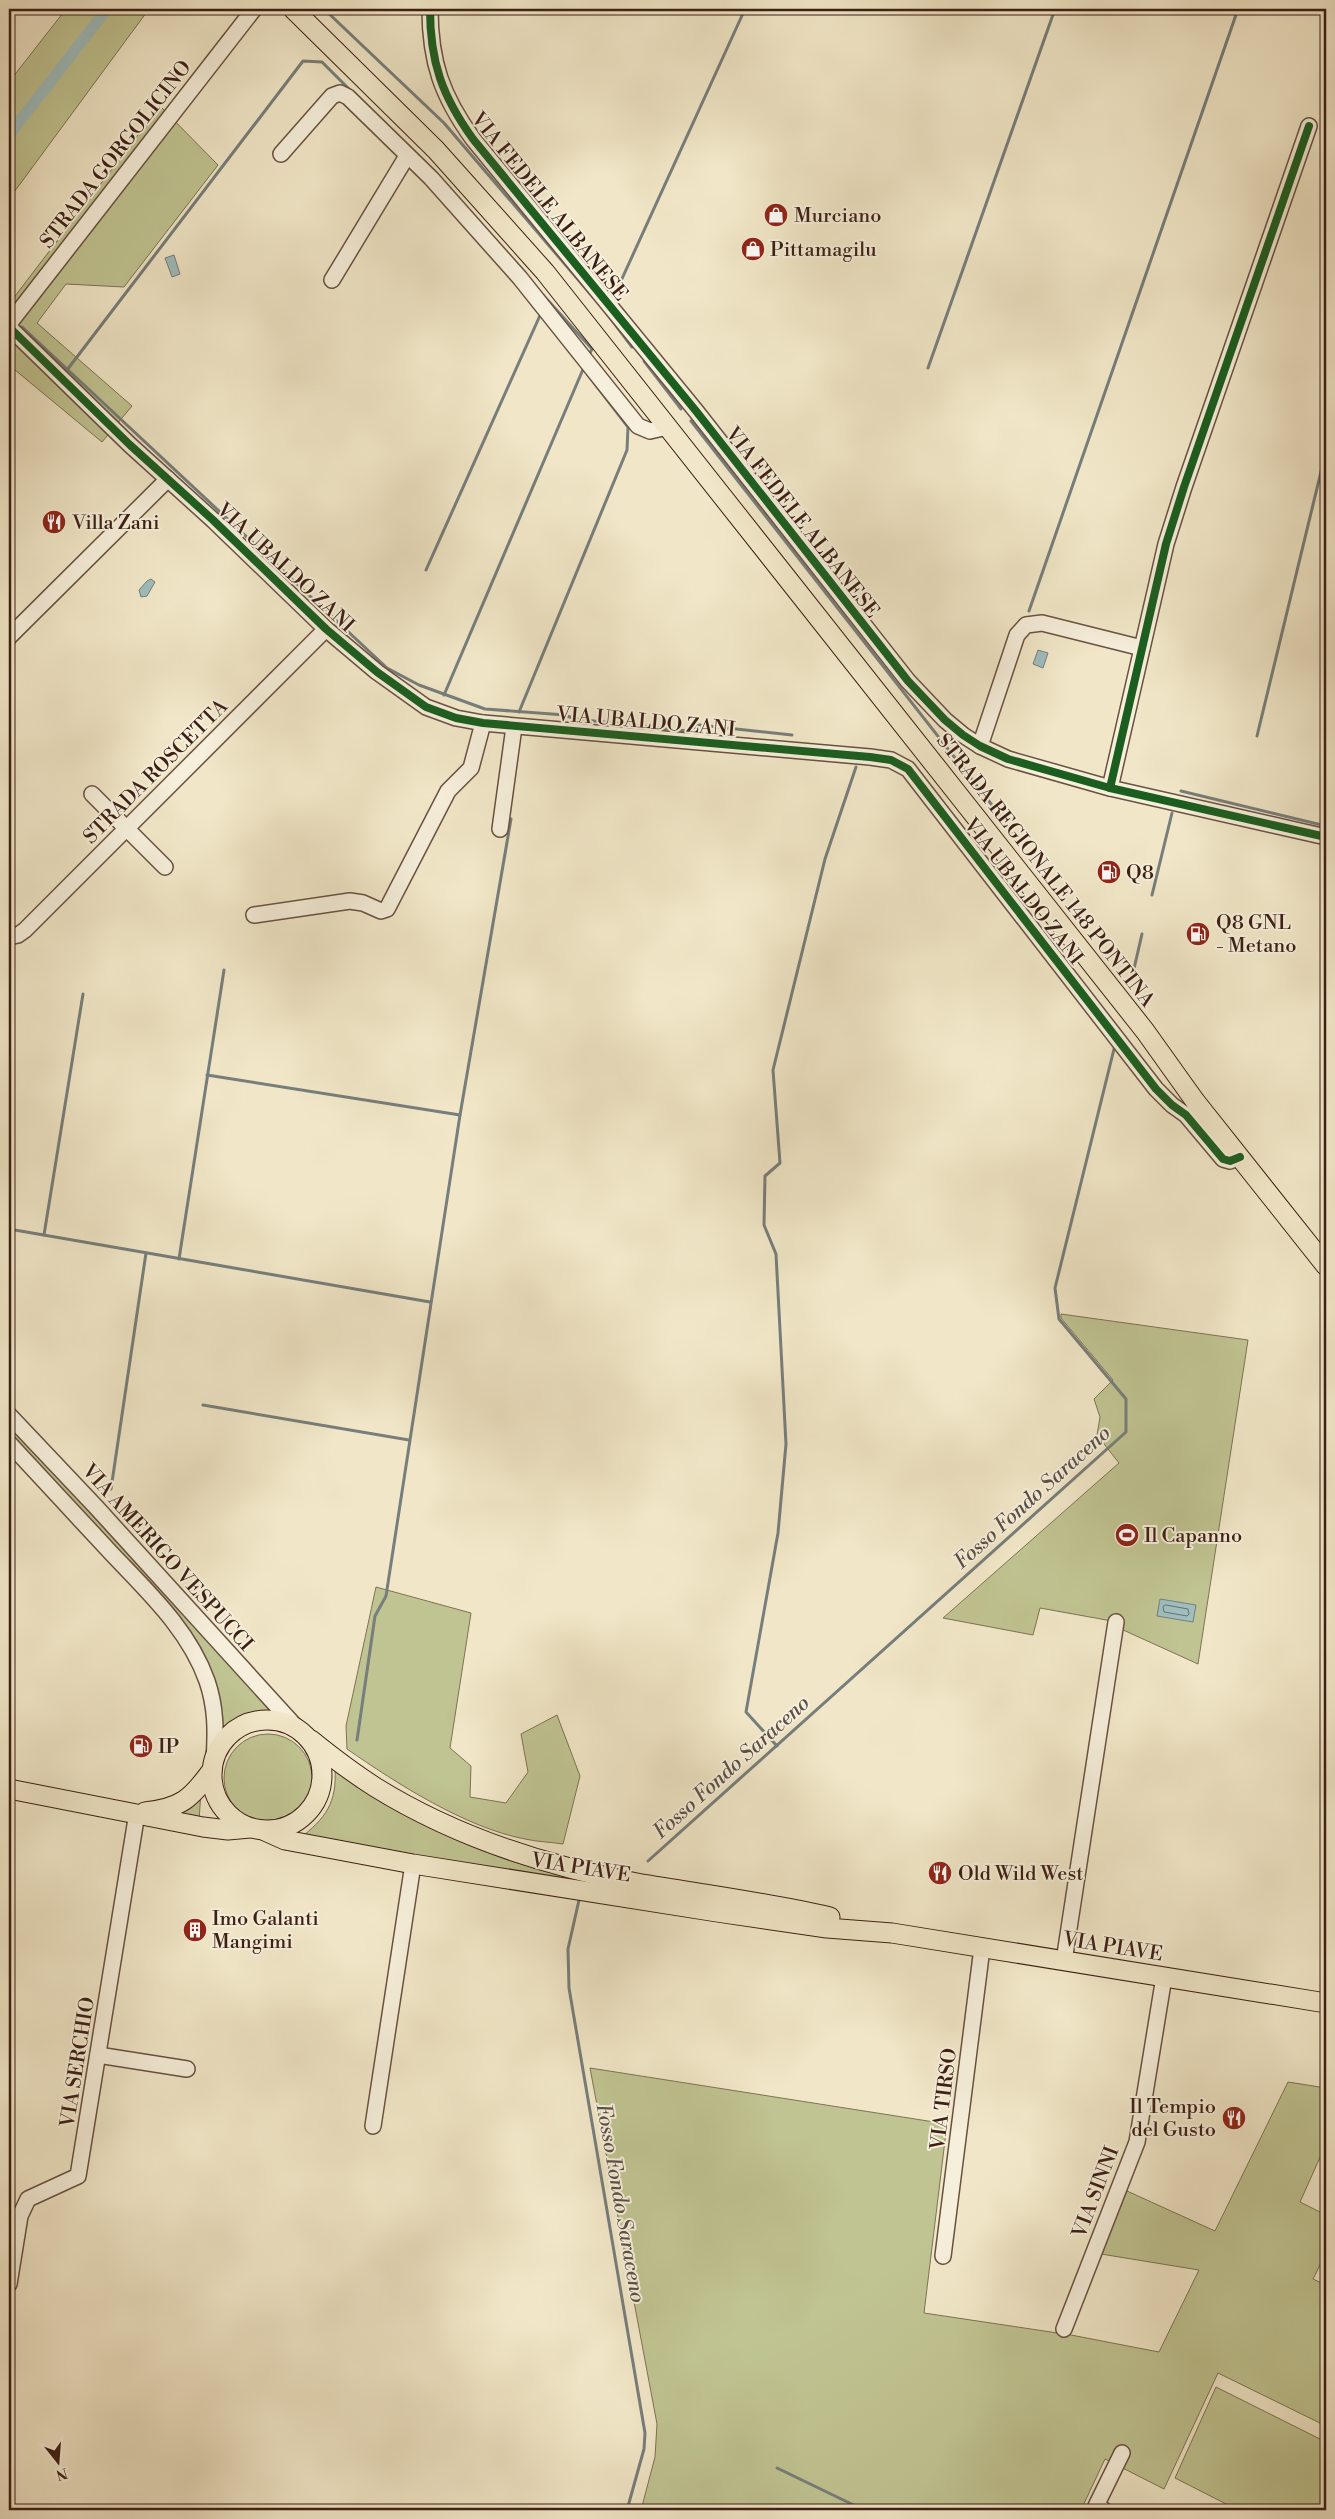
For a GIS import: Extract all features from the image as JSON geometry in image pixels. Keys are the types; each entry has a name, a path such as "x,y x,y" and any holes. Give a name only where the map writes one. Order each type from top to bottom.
{"main road":[{"name":"STRADA REGIONALE 148 PONTINA","path":"293,9 426,140 545,272 1145,1032 1326,1266"},
{"path":"264,1719 281,1721 296,1727 311,1740 320,1756 323,1774 321,1792 312,1808 300,1820 283,1828 258,1829 237,1822 225,1812 214,1792 213,1765 226,1738 247,1723 264,1719"},
{"name":"VIA PIAVE","path":"311,1740 358,1776 407,1806 467,1834 514,1850 628,1881 829,1916 892,1933"},
{"name":"VIA PIAVE","path":"137,1813 165,1810 177,1806 189,1798 213,1765"},
{"name":"VIA PIAVE","path":"9,1789 203,1827 228,1830 258,1829 285,1840 413,1864 790,1923 892,1933 1326,2002"}],"street":[{"name":"STRADA GORGOLICINO","path":"9,325 254,9"},
{"name":"VIA FEDELE ALBANESE","path":"430,9 436,70 453,110 488,159 696,411 908,681 945,720 980,746 1013,761 1110,788 1326,837"},
{"path":"281,154 328,99 340,93 351,99 431,178 520,278 638,426 650,431 667,426"},
{"path":"1110,788 1166,544 1309,126"},
{"path":"332,280 407,156"},
{"name":"VIA UBALDO ZANI","path":"9,325 326,629 391,683 416,701 448,715 482,723 514,727 675,738 870,757 891,760 902,765 921,784 1156,1089 1172,1105 1186,1115 1223,1159 1230,1161 1240,1157"},
{"path":"9,637 168,479"},
{"path":"980,746 1017,634 1026,625 1042,623 1142,648"},
{"name":"STRADA ROSCETTA","path":"9,937 18,935 25,930 326,629"},
{"path":"254,915 350,901 363,902 381,911 387,909 448,791 471,768 482,723"},
{"path":"500,829 514,727"},
{"path":"92,794 165,867"},
{"name":"VIA AMERIGO VESPUCCI","path":"9,1415 97,1508 296,1727"},
{"name":"VIA AMERIGO VESPUCCI","path":"9,1443 161,1607 189,1644 200,1665 212,1698 216,1725 213,1765"},
{"path":"1064,1961 1116,1622"},
{"name":"VIA SERCHIO","path":"9,2284 20,2216 28,2199 78,2176 137,1813"},
{"path":"374,2126 413,1864"},
{"name":"VIA TIRSO","path":"943,2256 982,1948"},
{"name":"VIA SINNI","path":"1064,2329 1136,2142 1164,1977"},
{"path":"98,2055 187,2069"},
{"path":"1104,2510 1096,2506 1122,2453"}],"green space":[{"path":"66,9 149,9 9,199 9,82"},
{"path":"160,106 218,165 124,287 66,284 37,323 132,406 102,442 9,365 9,304"},
{"name":"Il Capanno","path":"1061,1314 1248,1340 1198,1664 1121,1629 1123,1623 1040,1608 1033,1635 943,1618 1119,1463 1097,1435 1100,1417 1094,1399 1113,1380 1061,1318"},
{"path":"9,1427 270,1710 244,1715 222,1729 219,1700 212,1673 196,1639 86,1516 9,1435"},
{"path":"376,1587 471,1613 450,1748 471,1766 470,1797 506,1803 528,1772 521,1734 557,1715 580,1776 563,1844 535,1841 502,1833 456,1815 409,1790 347,1749 346,1726"},
{"path":"259,1734 277,1734 293,1741 305,1753 312,1769 312,1787 305,1803 293,1815 277,1822 259,1822 243,1815 231,1803 224,1787 224,1769 231,1753 243,1741"},
{"path":"335,1768 418,1820 463,1843 517,1863 590,1883 299,1839 323,1817 328,1809 334,1791"},
{"path":"201,1790 199,1822 159,1815"},
{"path":"590,2068 947,2124 924,2313 1071,2335 1159,2352 1199,2270 1101,2254 1127,2191 1215,2231 1288,2082 1326,2088 1326,2144 1300,2202 1326,2215 1326,2253 1313,2279 1326,2285 1326,2426 1218,2373 1164,2489 1105,2459 1081,2510 641,2510 655,2457 657,2424"},
{"path":"1216,2387 1326,2442 1326,2510 1238,2510 1175,2478"}],"water":[{"path":"174,255 180,274 172,277 165,258"},
{"path":"151,579 155,582 147,596 141,597 139,590"},
{"path":"1038,650 1048,653 1043,668 1033,664"},
{"path":"1160,1599 1196,1605 1193,1622 1157,1616"}],"waterway":[{"path":"9,135 107,9"},
{"path":"324,9 444,123 593,297"},
{"path":"610,298 615,294 745,9"},
{"path":"928,368 1055,9"},
{"path":"1029,611 1238,9"},
{"path":"67,370 303,61 322,62 350,90"},
{"path":"543,295 592,349 588,357"},
{"path":"426,570 542,311"},
{"path":"605,311 632,347"},
{"path":"22,327 387,668 419,685 485,709 565,715 575,719 688,731 699,725 792,735"},
{"path":"644,361 681,409"},
{"path":"444,695 584,367"},
{"path":"519,712 627,450 628,427 588,375"},
{"path":"691,421 1017,837"},
{"path":"1257,736 1326,451"},
{"path":"777,1746 746,1712 778,1533 786,1444 776,1254 764,1225 765,1176 780,1163 773,1070 825,859 856,767"},
{"path":"1181,791 1326,826"},
{"name":"Fosso Fondo Saraceno","path":"1152,895 1172,813"},
{"path":"357,1740 375,1616 386,1596 460,1115 511,819"},
{"name":"Fosso Fondo Saraceno","path":"1133,973 1142,934"},
{"path":"179,1259 224,970"},
{"path":"44,1235 83,994"},
{"name":"Fosso Fondo Saraceno","path":"648,1861 1126,1432 1126,1399 1059,1319 1055,1288 1114,1049"},
{"path":"207,1075 460,1115"},
{"path":"9,1229 430,1302"},
{"path":"111,1489 146,1253"},
{"path":"203,1405 409,1440"},
{"name":"Fosso Fondo Saraceno","path":"579,1900 568,1949 569,1988 645,2433 644,2449 627,2510"},
{"path":"777,2468 864,2510"}],"cycle path":[{"path":"430,9 432,46 440,78 453,108 473,139 696,411 908,681 945,720 980,746 1008,759 1110,788 1326,837"},
{"path":"1110,788 1166,544 1309,126"},
{"path":"9,327 130,445 213,520 326,629 377,672 426,707 456,718 483,723 870,757 891,760 908,769 1156,1089 1172,1105 1186,1115 1223,1159 1230,1161 1240,1157"}],"place":[{"name":"Murciano","path":"776,215"},
{"name":"Pittamagilu","path":"753,249"},
{"name":"Villa Zani","path":"54,522"},
{"name":"Q8","path":"1109,872"},
{"name":"Q8 GNL - Metano","path":"1198,934"},
{"name":"Il Capanno","path":"1127,1535"},
{"name":"IP","path":"141,1746"},
{"name":"Old Wild West","path":"940,1873"},
{"name":"Imo Galanti Mangimi","path":"195,1930"},
{"name":"Il Tempio del Gusto","path":"1234,2118"}]}
